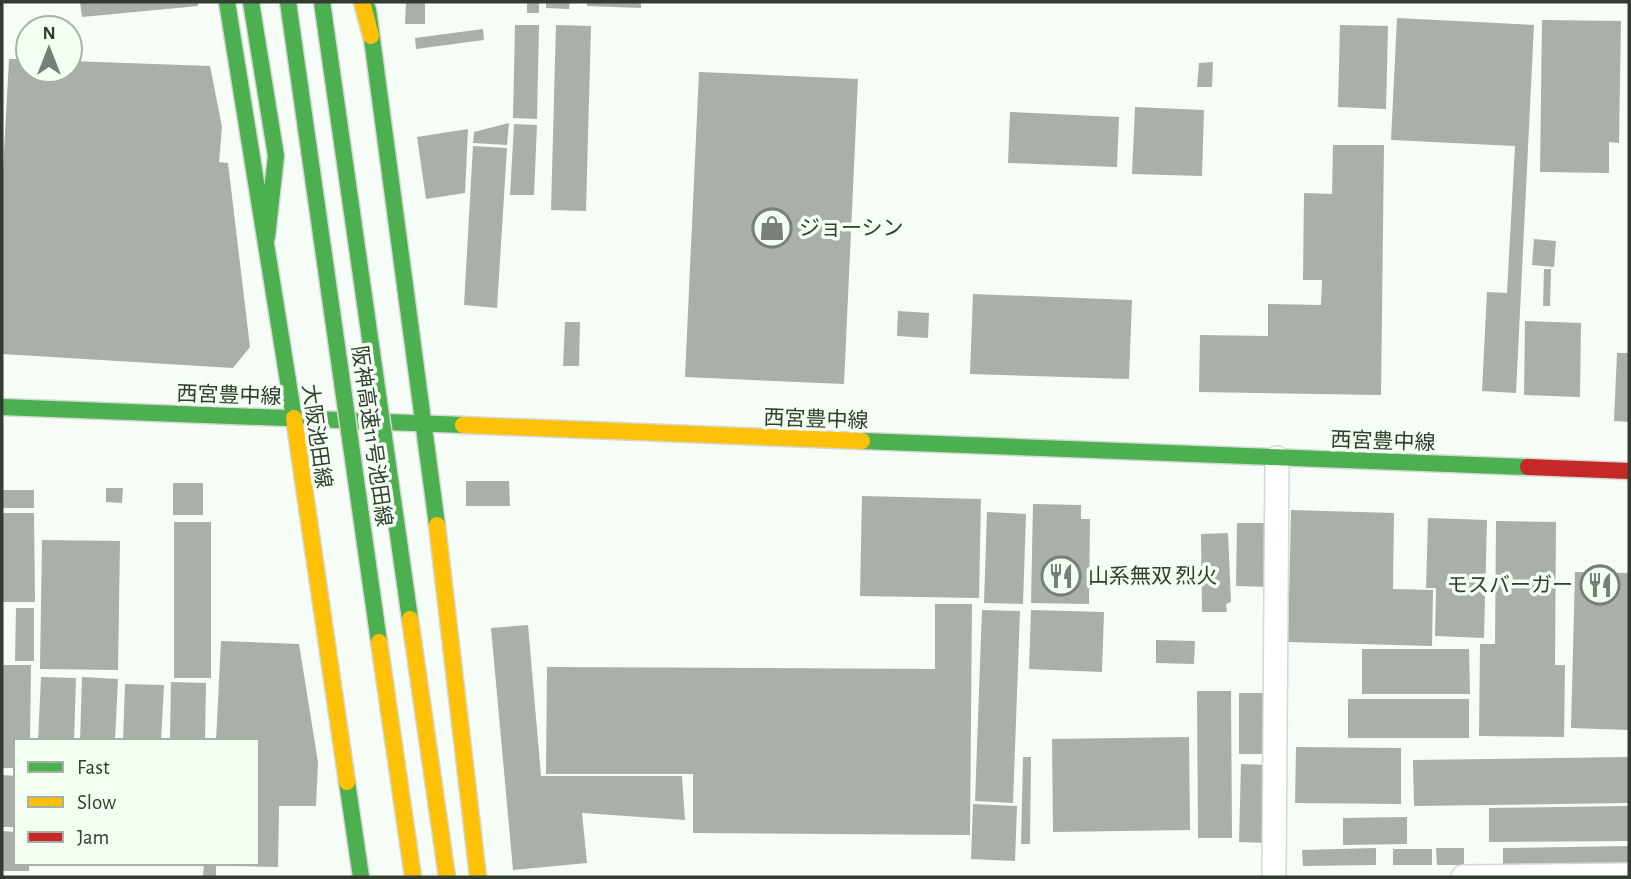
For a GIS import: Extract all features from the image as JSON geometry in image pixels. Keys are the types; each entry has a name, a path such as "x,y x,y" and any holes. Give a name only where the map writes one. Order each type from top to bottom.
{"main road":[{"name":"大阪池田線","path":"227,2 267,237 361,877"},
{"name":"阪神高速11号池田線","path":"288,2 413,877"},
{"name":"阪神高速11号池田線","path":"323,2 447,877"},
{"path":"362,2 371,36"},
{"path":"368,2 424,423 478,877"},
{"path":"252,4 276,156 267,237"},
{"name":"西宮豊中線","path":"2,407 1629,471"}],"street":[{"path":"1274,877 1276,458"},
{"path":"1463,877 1629,874"}],"building":[{"path":"80,2 198,2 198,6 84,17"},
{"path":"406,2 425,2 425,24 405,24"},
{"path":"527,2 539,2 539,13 527,13"},
{"path":"546,2 570,2 569,9 546,8"},
{"path":"587,2 641,2 641,8 587,6"},
{"path":"1397,18 1534,25 1516,393 1482,391 1487,292 1507,293 1515,146 1391,140"},
{"path":"1542,20 1621,21 1619,143 1609,142 1609,173 1540,172"},
{"path":"515,25 539,25 537,119 513,118"},
{"path":"556,25 591,26 586,211 551,210"},
{"path":"1340,25 1388,26 1386,109 1338,107"},
{"path":"483,29 484,40 416,49 415,38"},
{"path":"9,59 14,59 14,84 84,84 84,62 210,66 222,127 219,162 228,163 250,347 233,368 2,354 2,189"},
{"path":"1213,62 1212,87 1197,87 1199,63"},
{"name":"ジョーシン","path":"699,72 858,79 844,384 685,377"},
{"path":"1135,107 1204,110 1202,176 1132,174"},
{"path":"1010,112 1119,117 1117,167 1008,163"},
{"path":"509,123 507,145 473,143 474,132"},
{"path":"514,124 537,125 534,195 510,195"},
{"path":"468,129 465,193 426,199 417,137"},
{"path":"1333,145 1384,145 1381,395 1199,392 1200,335 1268,336 1268,304 1321,305 1322,280 1303,280 1304,193 1332,194"},
{"path":"473,146 507,148 497,308 464,305"},
{"path":"1534,239 1556,241 1554,267 1532,265"},
{"path":"1544,269 1551,269 1550,306 1543,306"},
{"path":"973,294 1132,300 1129,379 970,374"},
{"path":"898,311 929,313 928,338 897,336"},
{"path":"1525,321 1581,323 1580,397 1524,395"},
{"path":"565,322 580,322 579,366 563,366"},
{"path":"1617,353 1629,353 1629,422 1614,421"},
{"path":"466,481 509,481 510,506 466,506"},
{"path":"173,483 203,483 203,515 173,515"},
{"path":"106,488 123,488 122,503 106,502"},
{"path":"2,490 34,490 34,508 2,508"},
{"path":"862,496 981,499 979,598 860,596"},
{"path":"1033,504 1081,505 1081,519 1090,519 1089,604 1031,603"},
{"path":"1291,510 1394,513 1393,589 1433,590 1432,646 1288,642"},
{"path":"987,512 1026,514 1023,604 984,603"},
{"path":"2,513 34,513 35,602 2,602"},
{"path":"1428,518 1487,520 1484,638 1435,636 1436,588 1426,588"},
{"path":"1496,521 1556,522 1555,665 1565,665 1564,737 1479,736 1480,644 1495,644"},
{"path":"174,522 211,522 211,678 174,678"},
{"path":"1237,523 1270,523 1269,587 1236,586"},
{"path":"1228,533 1231,602 1226,604 1227,612 1202,612 1201,534"},
{"path":"42,540 120,541 118,670 40,669"},
{"path":"1575,572 1629,573 1629,730 1571,728"},
{"path":"935,604 972,604 970,835 693,833 693,774 546,774 547,667 935,669"},
{"path":"16,608 34,608 34,661 15,661"},
{"path":"982,610 1020,611 1013,803 975,801"},
{"path":"1031,610 1104,612 1102,672 1029,669"},
{"path":"528,625 541,776 682,776 685,820 582,813 587,863 513,870 491,628"},
{"path":"1156,640 1195,641 1194,664 1156,663"},
{"path":"221,641 299,644 318,762 316,806 279,806 278,867 232,866 259,865 259,739 216,739"},
{"path":"1362,649 1469,649 1470,694 1362,694"},
{"path":"2,665 31,665 30,739 14,739 14,768 2,768"},
{"path":"41,677 76,678 74,739 38,739"},
{"path":"82,677 118,679 115,739 80,739"},
{"path":"171,682 206,683 205,739 170,738"},
{"path":"125,684 164,685 161,739 123,739"},
{"path":"1197,691 1231,691 1232,838 1198,838"},
{"path":"1239,693 1270,693 1270,754 1239,754"},
{"path":"1348,699 1469,699 1469,738 1348,738"},
{"path":"1189,737 1190,830 1053,832 1052,739"},
{"path":"1296,747 1401,748 1401,804 1295,803"},
{"path":"1023,757 1031,757 1030,844 1021,844"},
{"path":"1629,757 1629,803 1414,806 1413,760"},
{"path":"1241,764 1273,765 1270,843 1239,842"},
{"path":"2,775 14,776 14,827 2,827"},
{"path":"973,804 1017,806 1015,861 971,859"},
{"path":"1629,806 1629,841 1489,842 1489,808"},
{"path":"1407,817 1407,844 1343,845 1343,818"},
{"path":"2,831 14,832 14,865 29,865 29,871 2,871"},
{"path":"1629,846 1629,863 1503,864 1503,848"},
{"path":"1376,848 1376,865 1303,866 1302,850"},
{"path":"1436,848 1464,848 1464,865 1437,865"},
{"path":"1393,849 1432,849 1432,865 1393,865"},
{"path":"204,865 216,865 216,877 203,877"}],"traffic: fast":[{"path":"227,2 294,418"},
{"path":"251,2 276,156 267,237"},
{"path":"288,2 379,642"},
{"path":"322,2 410,619"},
{"path":"368,9 437,525"},
{"path":"2,407 463,425"},
{"path":"862,441 1528,467"},
{"path":"347,782 361,877"}],"traffic: slow":[{"path":"362,2 371,36"},
{"path":"294,418 347,782"},
{"path":"463,425 862,441"},
{"path":"437,525 478,877"},
{"path":"410,619 447,877"},
{"path":"379,642 413,877"}],"traffic: jam":[{"path":"1528,467 1629,471"}],"place":[{"name":"ジョーシン","path":"772,228"},
{"name":"山系無双 烈火","path":"1061,576"},
{"name":"モスバーガー","path":"1600,585"}]}
